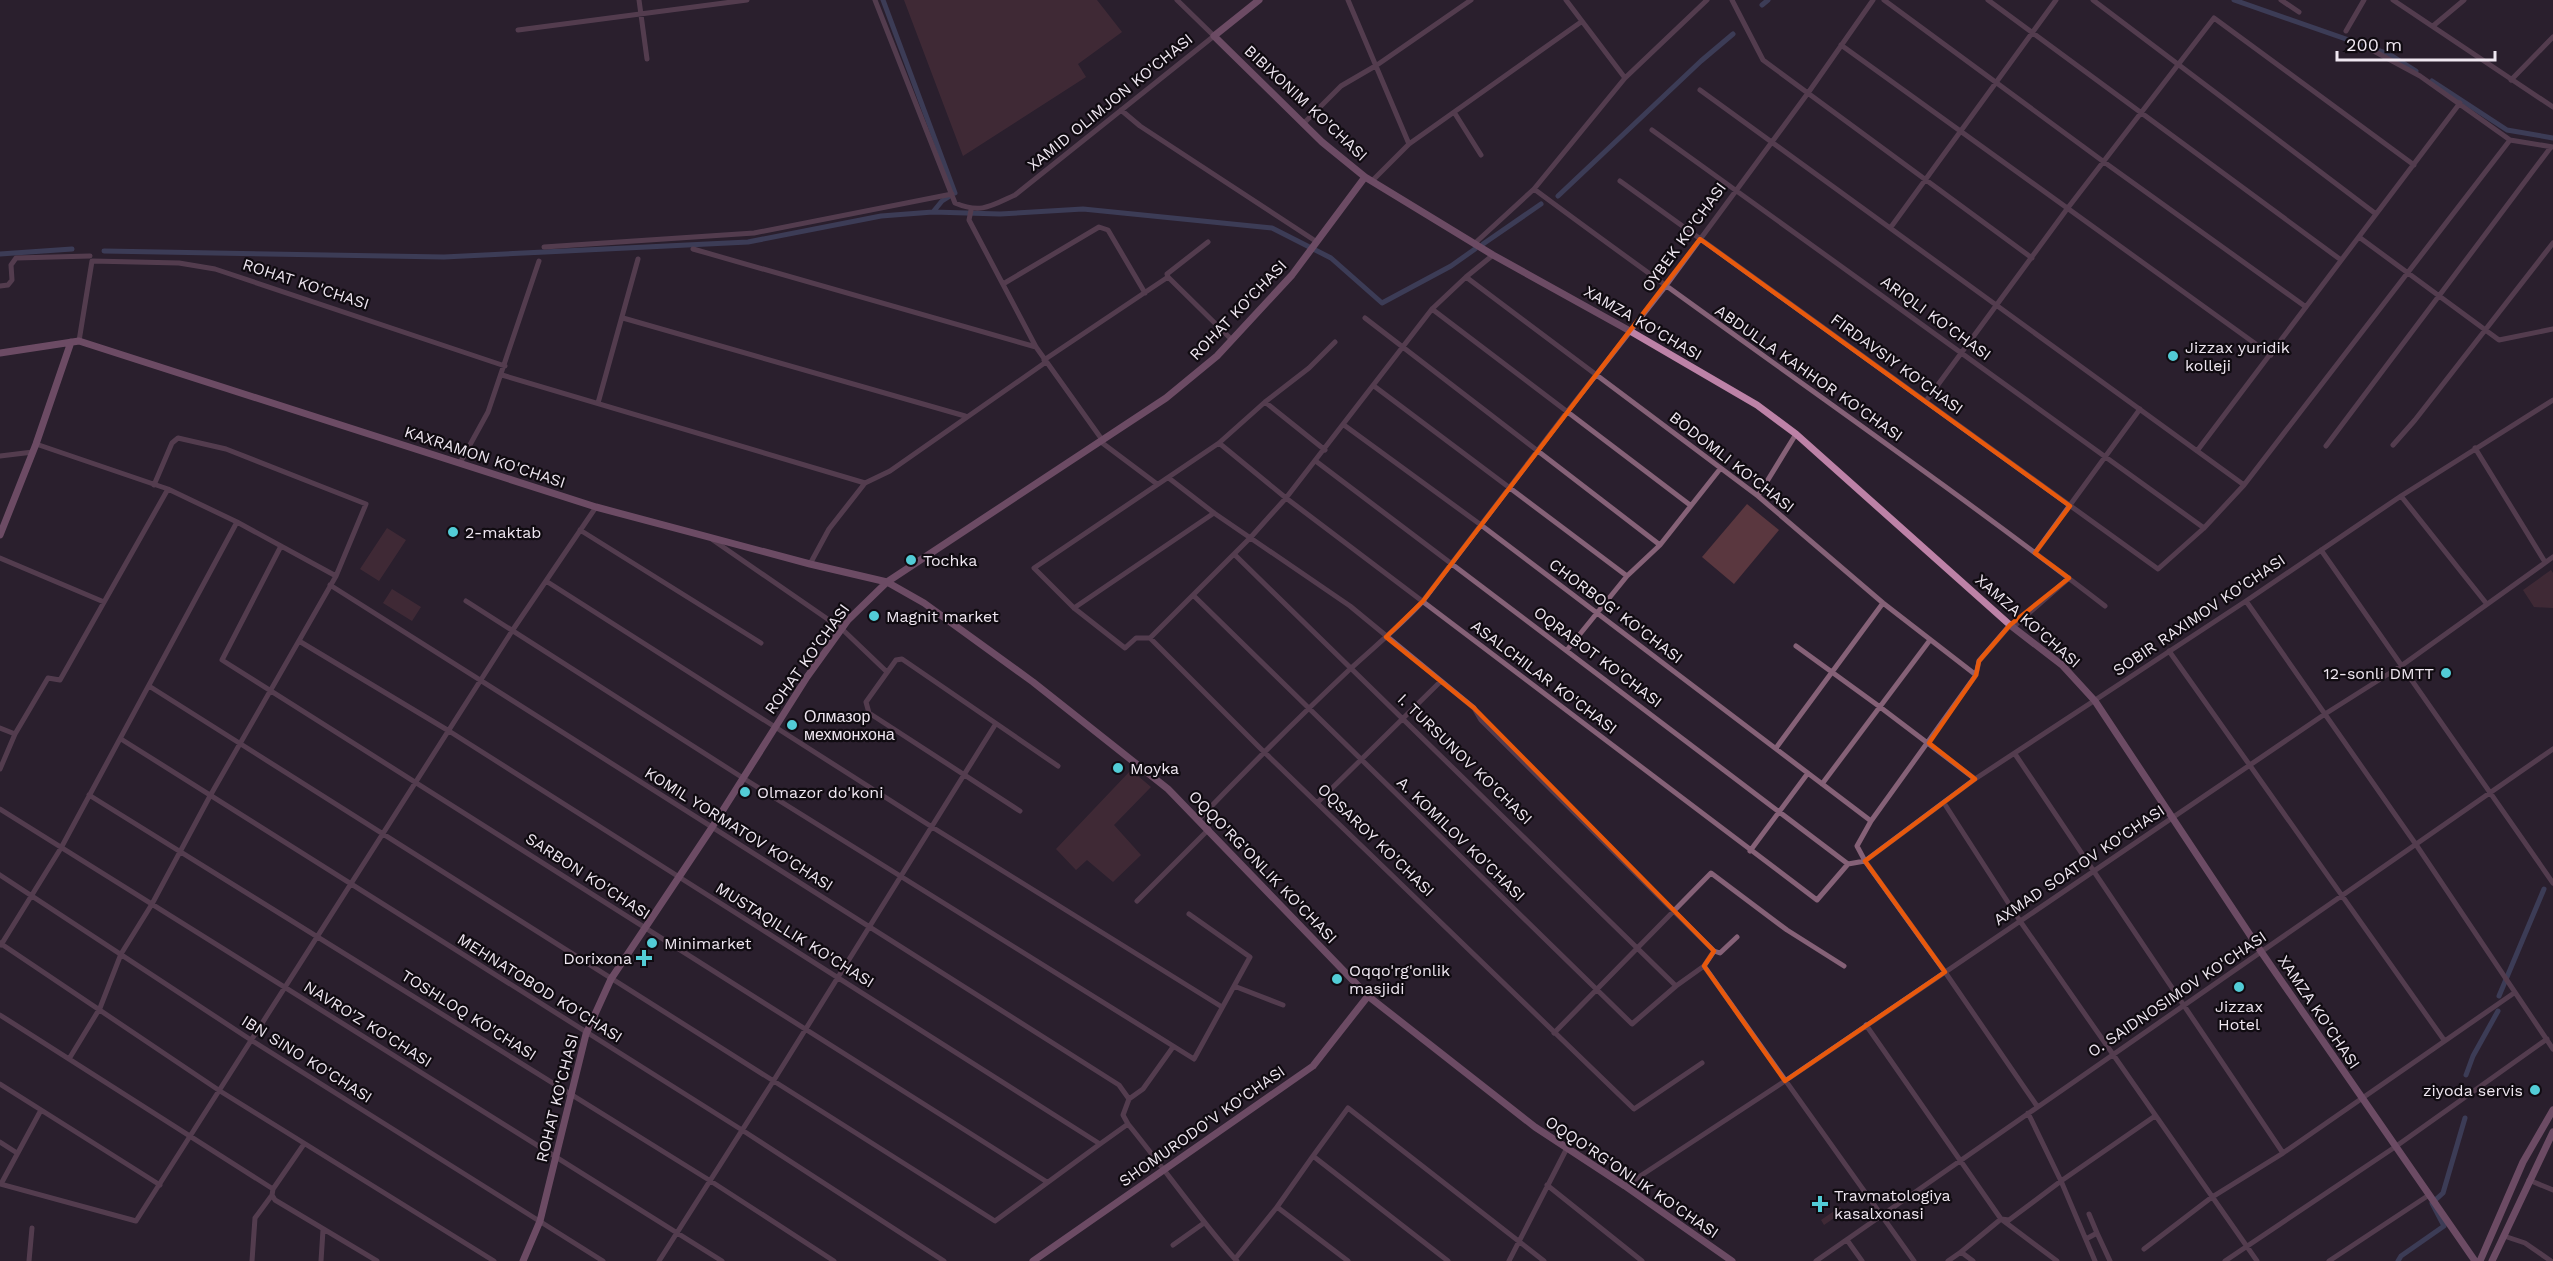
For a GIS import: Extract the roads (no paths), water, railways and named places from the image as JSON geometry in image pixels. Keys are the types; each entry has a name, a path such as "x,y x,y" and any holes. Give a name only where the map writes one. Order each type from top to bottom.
{"street":[{"path":"639,0 647,59"},
{"path":"518,30 747,0"},
{"path":"875,0 955,203 971,210 969,220 1035,346 1102,441 1157,484"},
{"path":"1177,0 1214,36"},
{"name":"XAMID OLIMJON KO'CHASI","path":"971,210 986,208 1015,195 1259,0"},
{"path":"1348,0 1409,144"},
{"path":"1303,124 1341,86 1377,65 1471,0"},
{"path":"1566,0 1625,78"},
{"path":"1474,244 1534,189 1625,78 1707,0"},
{"path":"1732,0 1763,60 2032,258"},
{"name":"OYBEK KO'CHASI","path":"1199,819 1264,751 1423,601 1665,287 1874,0"},
{"path":"1884,0 2306,307"},
{"path":"1988,0 2341,260"},
{"path":"1891,227 2056,0"},
{"path":"2093,0 2376,214"},
{"path":"2281,0 2299,12"},
{"path":"2346,32 2364,0"},
{"path":"2393,0 2553,107"},
{"path":"2433,26 2464,0"},
{"path":"1926,401 2067,209 2214,18 2414,165"},
{"path":"1368,179 1409,144 1581,22"},
{"name":"BIBIXONIM KO'CHASI","path":"1214,36 1303,124 1368,179 1474,244"},
{"path":"2511,80 2553,37"},
{"path":"1841,45 2271,355"},
{"path":"2326,446 2552,147 2510,140 2420,76 2370,49"},
{"path":"1700,90 2244,485"},
{"path":"2197,451 2460,103"},
{"path":"1121,110 1140,126 1317,242"},
{"path":"1454,112 1481,155"},
{"name":"ARIQLI KO'CHASI","path":"1652,130 2204,528"},
{"path":"2204,528 2244,485 2510,140"},
{"name":"ROHAT KO'CHASI","path":"523,1261 540,1221 586,1034 612,979 711,829 774,726 848,620 887,582 1167,398 1217,356 1292,275 1368,179"},
{"name":"FIRDAVSIY KO'CHASI","path":"1620,181 2158,569 2204,528"},
{"name":"ABDULLA KAHHOR KO'CHASI","path":"1534,189 1665,287 2035,553 2105,606"},
{"path":"544,247 754,232 952,194"},
{"path":"1003,284 1099,226 1104,227 1145,293"},
{"path":"2359,237 2499,340 2553,330"},
{"path":"810,564 829,529 865,483 890,471 1168,277 1167,274 1208,242"},
{"path":"2393,445 2553,243"},
{"name":"XAMZA KO'CHASI","path":"1474,244 1757,405 1796,434 2012,626 2061,665 2095,701 2262,953 2475,1261"},
{"path":"693,249 1035,346"},
{"path":"1335,342 1309,368 1265,402 1219,443 1170,479 1157,484 1034,568 1074,608 1125,648 1136,638 1150,638 1251,537 1317,462 1401,346 1432,309 1493,255"},
{"name":"ROHAT KO'CHASI","path":"0,286 8,285 12,280 11,265 16,258 179,263 215,269 505,366"},
{"path":"0,535 75,342 91,259"},
{"path":"598,403 638,259"},
{"path":"460,463 488,412 539,261"},
{"path":"1168,277 1232,340"},
{"name":"BODOMLI KO'CHASI","path":"1466,277 1758,496 1883,603 1976,675"},
{"path":"1432,309 1690,505"},
{"path":"622,318 965,417"},
{"path":"1365,318 1660,545"},
{"path":"0,353 75,342"},
{"name":"KAXRAMON KO'CHASI","path":"75,342 596,507 887,582"},
{"path":"502,375 865,483"},
{"path":"1374,386 1627,576"},
{"name":"SOBIR RAXIMOV KO'CHASI","path":"1865,861 1975,779 2401,496 2553,400"},
{"path":"1265,402 1325,450"},
{"path":"2035,553 2140,409"},
{"name":"CHORBOG' KO'CHASI","path":"1344,425 1481,525 1871,821"},
{"path":"1758,496 1796,434"},
{"path":"69,1059 100,1008 121,954 152,904 210,796 336,576 366,504 225,449 186,438 178,438 172,443 154,485"},
{"name":"ASALCHILAR KO'CHASI","path":"1219,443 1286,498 1817,900 1848,864"},
{"path":"36,444 168,489 237,522 336,576"},
{"path":"2475,448 2545,562"},
{"path":"0,456 33,452"},
{"name":"OQRABOT KO'CHASI","path":"1317,462 1848,864"},
{"path":"1567,650 1627,576 1660,545 1720,469"},
{"path":"1170,479 1214,513 1350,606 1474,708 1480,720 1714,951 1720,953 1737,937"},
{"path":"0,769 15,734 48,678 60,680 168,489"},
{"path":"2401,496 2486,603"},
{"path":"41,1110 0,1184 136,1221 512,631 596,507"},
{"path":"1074,608 1214,513"},
{"path":"237,522 61,848 33,897 0,945 100,1008 220,1091 494,1261"},
{"path":"580,530 761,643"},
{"path":"709,537 842,629 887,672"},
{"name":"SARBON KO'CHASI","path":"281,546 222,660 269,692 416,782 1047,1182"},
{"path":"2321,550 2553,883"},
{"name":"I. TURSUNOV KO'CHASI","path":"1234,554 1638,946 1676,986"},
{"name":"AXMAD SOATOV KO'CHASI","path":"1625,1186 1785,1081 2325,714 2401,666 2553,557"},
{"path":"0,558 104,602"},
{"path":"2037,1106 1946,972 1865,861 1857,846 1871,821 1976,675 1979,661 2012,626 2069,578"},
{"path":"546,581 932,827 1222,1007"},
{"name":"OQQO'RG'ONLIK KO'CHASI","path":"887,582 924,603 1033,682 1168,789 1368,996 1535,1127 1625,1186 1732,1261"},
{"name":"KOMIL YORMATOV KO'CHASI","path":"330,585 711,829 1119,1085 1129,1099"},
{"name":"A. KOMILOV KO'CHASI","path":"1193,595 1632,1024 1676,986 1704,966 1714,951"},
{"path":"466,601 743,778 1194,1059 1250,957 1189,914"},
{"path":"2246,601 2417,846 2553,1049"},
{"path":"1776,748 1883,603"},
{"name":"OQSAROY KO'CHASI","path":"1150,638 1634,1109 1702,1063"},
{"path":"1822,784 1930,640"},
{"name":"MUSTAQILLIK KO'CHASI","path":"299,641 449,731 1100,1144"},
{"path":"1796,646 1975,779"},
{"path":"2169,651 2444,1040"},
{"path":"1020,811 869,713 866,702 896,660 902,659 995,725 1058,766"},
{"path":"1318,802 1442,681"},
{"path":"149,687 995,1221 1128,1124"},
{"path":"659,1261 995,725"},
{"path":"0,728 15,734"},
{"name":"MEHNATOBOD KO'CHASI","path":"121,739 944,1260"},
{"name":"O. SAIDNOSIMOV KO'CHASI","path":"1816,1261 2112,1054 2417,846 2553,749"},
{"path":"2015,754 2186,1005 2283,1153"},
{"path":"1750,851 1808,773"},
{"name":"TOSHLOQ KO'CHASI","path":"89,795 709,1180 834,1261"},
{"path":"1944,803 2020,921 2257,1261"},
{"name":"NAVRO'Z KO'CHASI","path":"0,809 722,1261"},
{"path":"1137,901 1209,829"},
{"path":"1848,864 1865,861"},
{"path":"1554,1033 1711,873 1787,930 1844,966"},
{"name":"IBN SINO KO'CHASI","path":"0,875 251,1040 603,1261"},
{"path":"1704,966 1914,1261"},
{"path":"1234,986 1283,1005"},
{"path":"2144,1249 2212,1197 2283,1153 2514,993"},
{"name":"SHOMURODO'V KO'CHASI","path":"1033,1261 1313,1066 1368,996"},
{"path":"0,1015 273,1192 275,1200 376,1261"},
{"path":"1866,1025 2001,1219 2057,1261"},
{"path":"2225,1261 2395,1147 2547,1040"},
{"path":"1173,1047 1143,1089 1129,1099 1123,1115 1204,1223 1236,1260 1348,1108 1544,1261"},
{"path":"0,1084 159,1185"},
{"path":"2480,1261 2523,1162 2553,1110"},
{"path":"2028,1113 2061,1180 2095,1261"},
{"path":"1948,1261 2001,1219 2009,1220 2061,1180 2155,1116"},
{"path":"2492,1261 2553,1133"},
{"path":"0,1142 17,1153"},
{"path":"252,1261 255,1218 304,1144"},
{"path":"1509,1261 1567,1148"},
{"path":"1312,1156 1448,1261"},
{"path":"2529,1180 2553,1190"},
{"path":"1547,1185 1642,1261"},
{"path":"2329,1261 2432,1199"},
{"path":"1277,1207 1348,1261"},
{"path":"2089,1214 2110,1261"},
{"path":"1173,1245 1204,1223"},
{"path":"29,1261 32,1228"},
{"path":"321,1261 323,1230"},
{"path":"2086,1239 2097,1233"},
{"path":"2504,1236 2525,1243 2551,1261"},
{"path":"1847,1240 1862,1261"},
{"path":"1961,1252 1973,1261"}],"waterway":[{"path":"883,0 955,193"},
{"path":"1762,5 1768,0"},
{"path":"2234,0 2389,54 2416,71"},
{"path":"1558,196 1701,61 1733,34"},
{"path":"2432,81 2507,130 2553,138"},
{"path":"933,212 942,201 950,196"},
{"path":"1483,244 1541,204"},
{"path":"104,251 444,257 748,242 881,216 933,212 1000,214 1083,209 1272,228 1331,258 1382,303 1451,266 1475,249"},
{"path":"0,254 72,249"},
{"path":"2499,996 2544,889"},
{"path":"2466,1075 2473,1056 2498,1011"},
{"path":"2398,1261 2401,1256 2444,1226 2432,1203 2443,1193 2465,1118"}],"place":[{"name":"Jizzax yuridik kolleji","path":"2173,356"},
{"name":"2-maktab","path":"453,532"},
{"name":"Tochka","path":"911,560"},
{"name":"Magnit market","path":"874,616"},
{"name":"12-sonli DMTT","path":"2446,673"},
{"name":"Олмазор мехмонхона","path":"792,725"},
{"name":"Moyka","path":"1118,768"},
{"name":"Olmazor do'koni","path":"745,792"},
{"name":"Minimarket","path":"652,943"},
{"name":"Dorixona","path":"644,958"},
{"name":"Oqqo'rg'onlik masjidi","path":"1337,979"},
{"name":"Jizzax Hotel","path":"2239,987"},
{"name":"ziyoda servis","path":"2535,1090"},
{"name":"Travmatologiya kasalxonasi","path":"1820,1204"}]}
